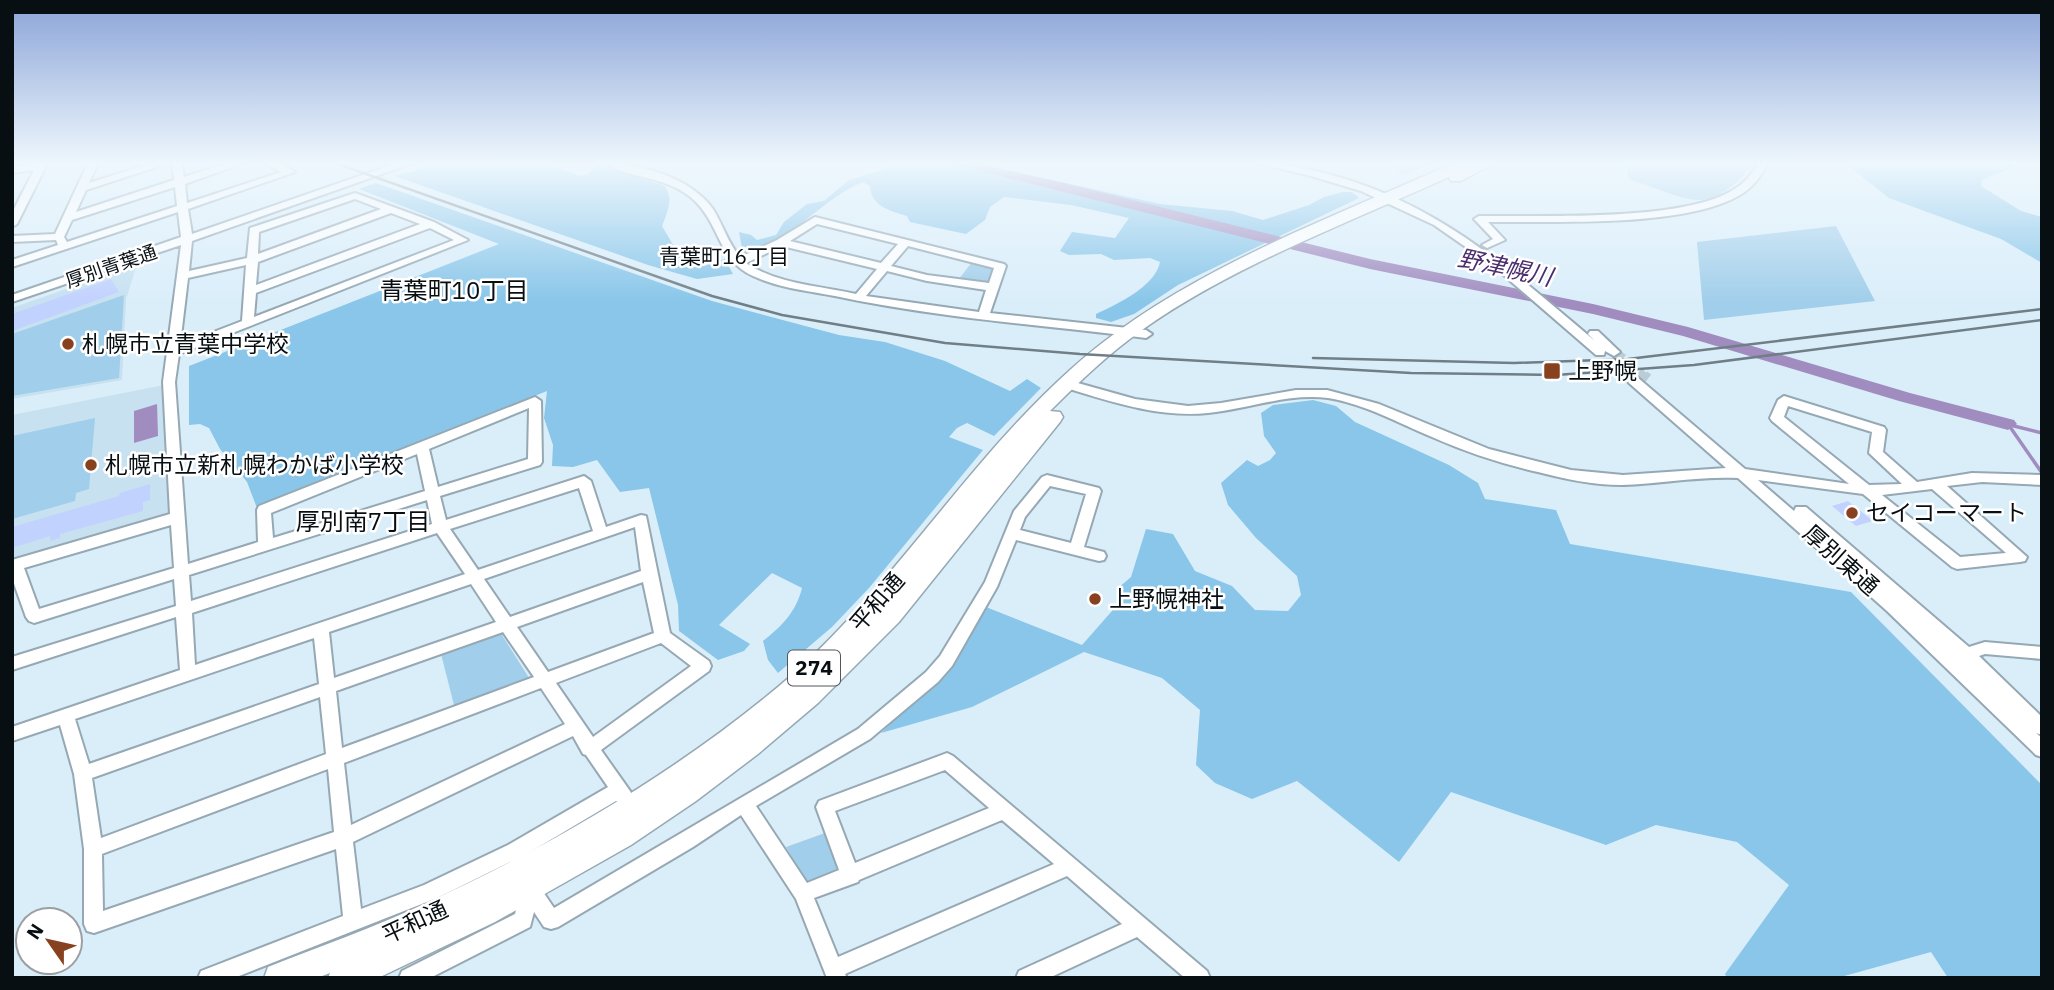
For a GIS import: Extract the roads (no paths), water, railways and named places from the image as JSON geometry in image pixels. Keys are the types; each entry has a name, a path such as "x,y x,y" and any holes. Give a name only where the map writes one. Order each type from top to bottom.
{"highway":[{"name":"平和通","path":"343,978 436,938 522,870 624,798 725,743 794,687 885,594 1010,443 1137,332 1184,295 1378,209"},
{"name":"平和通","path":"279,978 358,948 522,870 622,836 698,786 813,693 894,611 1074,386"}],"street":[{"path":"62,242 73,209"},
{"path":"69,218 97,209"},
{"path":"12,264 62,242 178,209"},
{"path":"182,209 187,240 169,382 188,676"},
{"name":"厚別青葉通","path":"12,299 275,209"},
{"path":"248,323 254,230 316,209"},
{"path":"181,275 253,260 391,209"},
{"path":"172,353 463,240 393,209"},
{"path":"707,209 730,254 749,270 776,280 858,298 983,316 1137,332"},
{"path":"1414,209 1460,236 1600,352"},
{"path":"1421,209 1453,222 1487,245 1614,352"},
{"path":"1487,245 1500,240 1479,219 1681,209"},
{"path":"739,262 781,242 815,220 1000,266 983,316"},
{"path":"251,291 430,224"},
{"path":"12,239 62,242"},
{"path":"781,242 881,269 993,287"},
{"path":"858,298 904,243"},
{"name":"厚別東通","path":"1640,380 1966,654 2042,728"},
{"path":"1074,386 1124,402 1171,410 1229,406 1304,394 1330,395 1368,405 1482,451 1577,476 1619,480 1693,474 1750,475 1865,489 1914,487 1997,477 2042,480"},
{"path":"1914,487 1875,453 1879,430 1784,400 1777,418 1957,563 2021,557 1935,484"},
{"path":"179,517 14,565 34,617 266,547 535,462 535,401 264,510 266,547"},
{"path":"422,446 440,526 624,798"},
{"name":"厚別東通","path":"1750,475 1980,686 2042,750"},
{"path":"522,870 551,920 864,734 932,677 946,661 992,583 1014,534 1019,515 1047,480 1094,491 1076,549"},
{"path":"12,664 185,611 584,481 601,534"},
{"path":"12,734 641,520 649,574 663,636 703,666 589,749"},
{"path":"1014,534 1099,556"},
{"path":"83,774 649,574"},
{"path":"321,630 353,923"},
{"path":"93,849 663,636"},
{"path":"1966,654 1985,648 2042,653"},
{"path":"66,716 83,774 93,849 94,923 345,837 575,727"},
{"path":"851,876 825,807 947,761 1200,978"},
{"path":"744,804 803,894 835,974 1070,866"},
{"path":"803,894 1005,810"},
{"path":"208,978 429,891 522,870"},
{"path":"409,978 523,920 522,870"},
{"path":"1026,978 1139,926"}],"waterway":[{"name":"野津幌川","path":"1152,209 1370,264 1593,309 1688,332 1905,397 2008,424"},
{"path":"2008,424 2042,473"},
{"name":"野津幌川","path":"2010,425 2042,433"}],"tunnel":[{"path":"1614,352 1645,379"},
{"path":"1643,377 1647,380"}],"railway":[{"path":"466,209 712,296 782,315 945,343 1080,354 1411,373 1556,375 1694,365 2042,320"},
{"path":"1313,358 1514,363 1628,359 2042,309"}],"place":[{"name":"札幌市立青葉中学校","path":"68,344"},
{"name":"上野幌","path":"1552,371"},
{"name":"札幌市立新札幌わかば小学校","path":"91,465"},
{"name":"セイコーマート","path":"1852,513"},
{"name":"上野幌神社","path":"1095,599"}],"district":[{"name":"青葉町16丁目","path":"724,257"},
{"name":"青葉町10丁目","path":"454,291"},
{"name":"厚別南7丁目","path":"363,522"}]}
